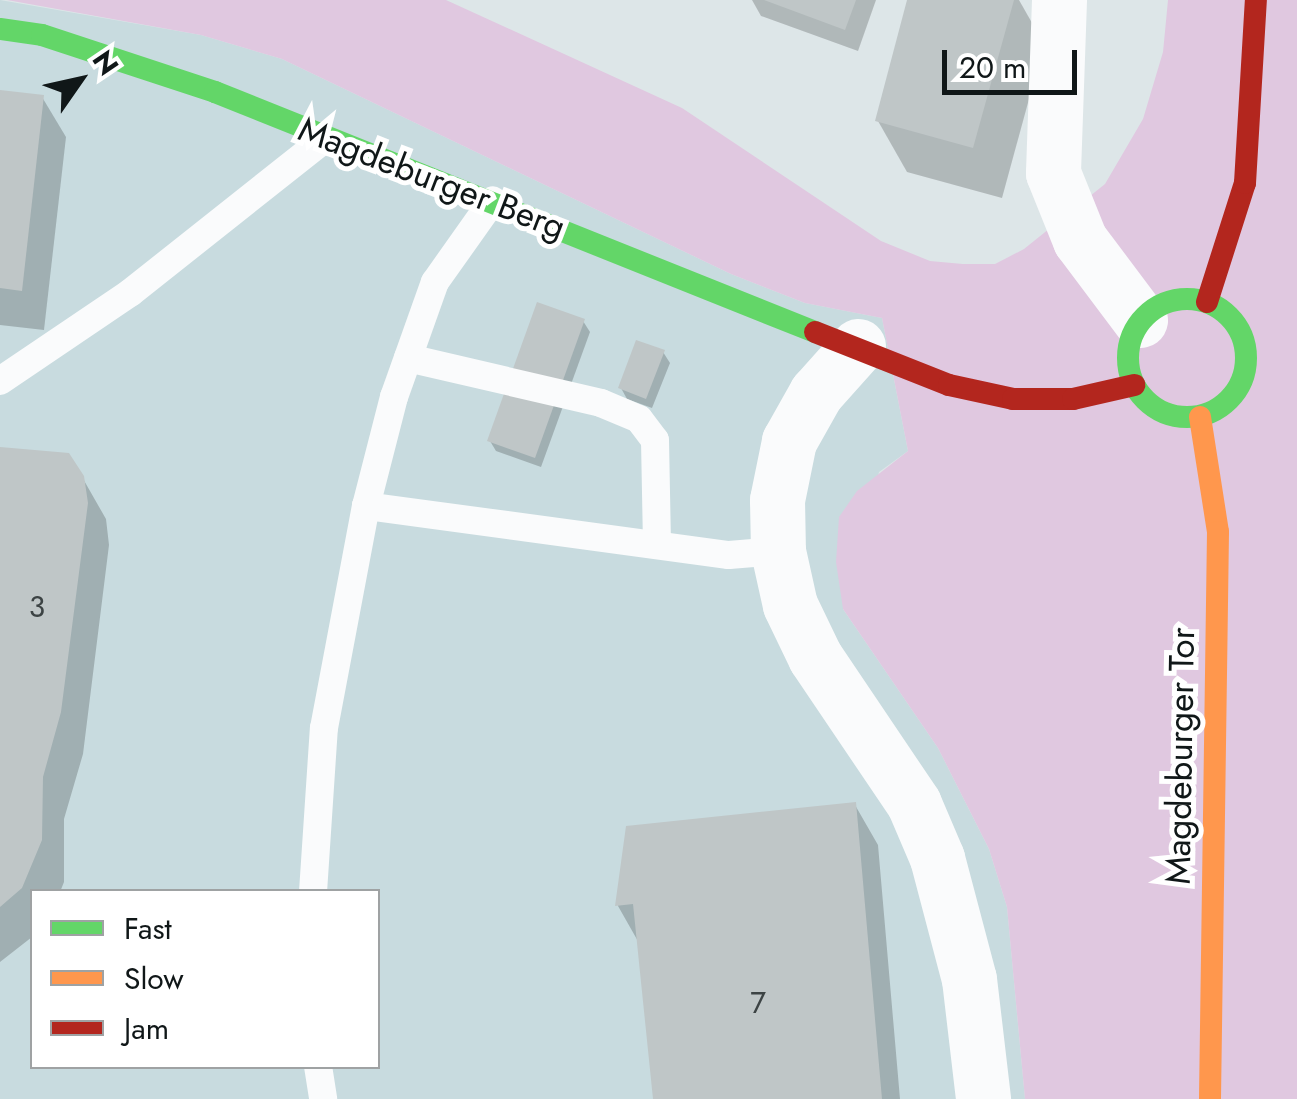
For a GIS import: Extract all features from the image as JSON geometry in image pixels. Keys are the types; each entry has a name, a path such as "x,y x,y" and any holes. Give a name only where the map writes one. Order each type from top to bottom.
{"main road":[{"path":"1207,302 1245,183 1256,0"},
{"name":"Magdeburger Berg","path":"0,28 151,68 324,139 493,200 949,385 1013,398 1108,396 1134,385"},
{"path":"1171,300 1207,302 1237,325 1247,362 1232,398 1200,417 1161,412 1134,385 1128,352 1140,320 1171,300"},
{"name":"Magdeburger Tor","path":"1200,417 1218,532 1210,1099"}],"street":[{"path":"1060,0 1053,173 1080,240 1140,320"},
{"path":"858,346 816,393 789,441 776,500 778,550 790,605 815,657 914,804 937,858 969,979 982,1099"}],"lane":[{"path":"0,382 130,293 324,139"},
{"path":"314,889 324,728 366,506 408,358 435,282 493,200"},
{"path":"408,358 601,403 639,419 655,440 658,544"},
{"path":"366,506 729,556 778,550"},
{"path":"318,1069 322,1099"}],"shaded area":[{"path":"0,0 201,35 282,59 731,274 805,303 882,318 908,451 879,472 843,609 938,748 989,849 1007,907 1025,1099 0,1099"},
{"path":"7,0 446,0 682,108 881,241 930,261 995,264 1024,249 1105,184 1143,119 1163,52 1168,0 1297,0 1297,1099 1025,1099 1007,907 989,849 938,748 843,609 836,562 839,517 857,491 908,451 882,318 805,303 731,274 282,59 201,35"}],"building":[{"path":"764,0 856,0 845,30"},
{"path":"907,0 1014,0 973,148 875,121"},
{"path":"0,90 44,95 22,291 0,288"},
{"path":"537,302 585,319 535,458 487,441"},
{"path":"636,340 665,350 646,399 618,388"},
{"path":"0,447 69,453 84,476 88,503 61,712 43,777 42,840 22,888 0,907"},
{"path":"856,802 882,1099 653,1099 633,904 615,906 626,826"}],"traffic: fast":[{"path":"0,29 42,35 215,92 815,332"},
{"path":"1187,299 1210,303 1229,316 1242,335 1246,358 1242,381 1229,400 1210,413 1187,417 1164,413 1145,400 1132,381 1128,358 1132,335 1145,316 1164,303 1187,299"}],"traffic: slow":[{"path":"1200,417 1218,532 1210,1099"}],"traffic: jam":[{"path":"1207,302 1245,183 1256,0"},
{"path":"815,332 949,385 1013,399 1073,399 1134,385"}]}
